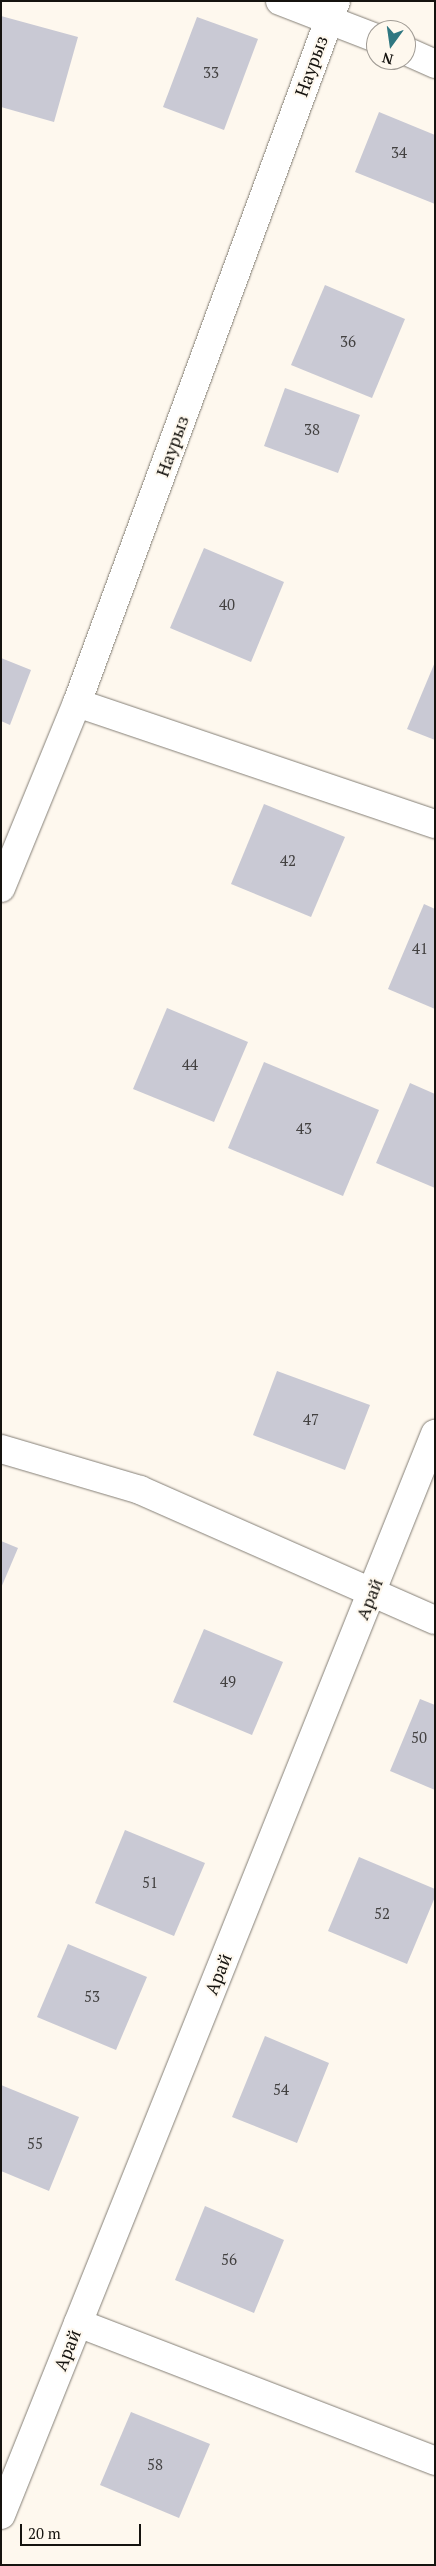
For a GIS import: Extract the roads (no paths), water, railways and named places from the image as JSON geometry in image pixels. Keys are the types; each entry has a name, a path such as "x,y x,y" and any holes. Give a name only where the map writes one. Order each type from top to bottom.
{"street":[{"path":"280,1 332,10 366,32"},
{"name":"Наурыз","path":"1,888 77,703 332,10"},
{"path":"416,55 435,64"},
{"path":"77,703 435,824"},
{"name":"Арай","path":"1,2515 435,1434"},
{"path":"1,1449 140,1490 435,1620"},
{"path":"78,2323 435,2461"}]}
